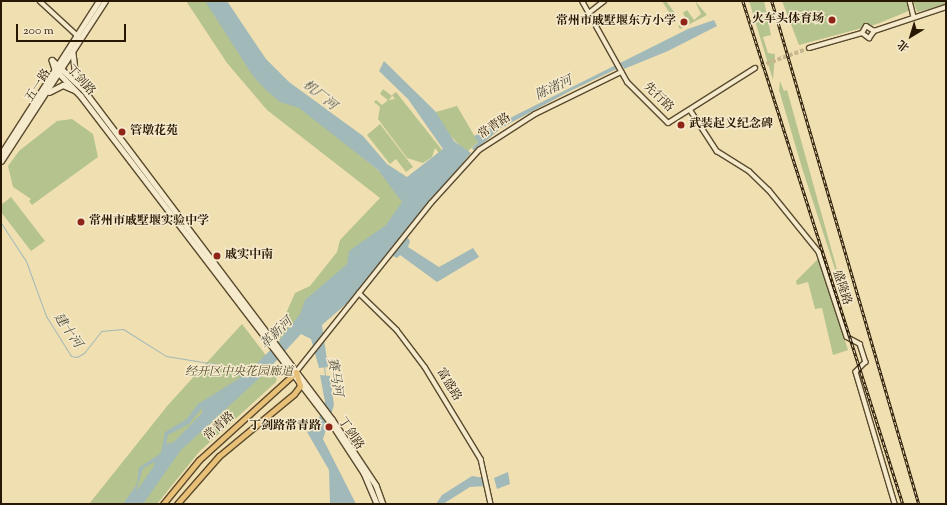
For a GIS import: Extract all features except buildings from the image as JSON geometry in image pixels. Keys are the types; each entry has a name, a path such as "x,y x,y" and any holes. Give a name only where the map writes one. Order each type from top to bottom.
{"main road":[{"name":"五一路","path":"1,154 99,1"},
{"name":"五一路","path":"1,161 105,1"},
{"path":"75,48 72,66 80,85"},
{"name":"丁剑路","path":"56,66 63,67 80,85 272,345 291,375 320,408 332,419 372,478 383,504"},
{"name":"丁剑路","path":"56,66 272,345"},
{"path":"44,97 54,88 63,85 79,94"},
{"name":"丁剑路","path":"282,359 296,372 332,424 364,473 378,504"},
{"path":"296,372 300,386"},
{"name":"常青路","path":"163,504 199,460 296,372"},
{"name":"常青路","path":"178,504 219,456 300,386"}],"street":[{"path":"40,1 81,39"},
{"name":"先行路","path":"582,1 590,12 620,71 668,122 691,111 755,68"},
{"path":"590,12 604,1"},
{"path":"910,1 914,17"},
{"path":"862,33 869,38 874,31 946,7"},
{"path":"809,48 862,33 868,26 874,31"},
{"name":"常青路","path":"296,372 391,256 431,203 489,141 535,114 620,71"},
{"name":"盛隆路","path":"691,111 717,151 749,171 769,190 818,252 847,337 860,344 866,362 856,372 896,504"},
{"name":"富盛路","path":"359,294 397,330 425,367 481,459 491,504"}],"green space":[{"name":"经开区中央花园廊道","path":"186,1 211,1 250,60 410,198 283,344 271,329 284,318 295,293 310,286 337,252 340,240 380,198 267,110 227,63"},
{"path":"662,1 666,1 674,12 671,15"},
{"path":"695,1 707,15 680,29 678,26 687,21 683,13 687,10 694,20 701,14"},
{"path":"749,1 764,1 771,35 763,37 768,53 775,54 773,80"},
{"name":"火车头体育场","path":"782,1 908,1 911,10 877,24 799,45"},
{"path":"913,1 946,1 946,5 917,12"},
{"path":"780,81 784,91 787,90 848,309 802,168 779,90"},
{"path":"383,89 392,96 389,100 395,99 392,95 396,92 442,150 439,153 435,148 432,157 423,163 407,158 378,119 380,107 374,102 376,100 382,105 388,100 380,94"},
{"path":"457,106 478,142 467,152 444,130 436,112"},
{"path":"72,119 93,134 98,157 32,205 29,201 31,199 13,187 8,166 19,151 57,121"},
{"path":"380,124 413,167 406,172 396,159 390,164 367,135"},
{"path":"11,197 45,241 31,251 1,212 1,205"},
{"path":"818,259 848,350 833,355 822,308 815,309 808,282 797,285 796,281"},
{"name":"经开区中央花园廊道","path":"242,324 278,371 276,382 199,452 157,504 89,504 168,405"}],"water":[{"path":"205,1 227,1 266,59 289,82 363,136 387,164 407,177 443,149 408,99 379,71 384,61 436,112 454,141 471,153 405,233 410,241 408,247 439,267 473,248 479,257 437,282 400,255 397,258 389,254 346,304 322,325 328,367 319,368 311,339 301,334 265,373 181,450 143,504 123,504 137,484 139,468 161,453 165,432 187,419 198,404 248,373 279,341 300,314 305,300 347,264 349,251 386,225 402,202 378,170 299,108 280,102 253,76","holes":["202,408 202,413 174,442 166,444 168,435 189,424","155,462 154,466 136,492 143,468"]},
{"path":"714,20 717,26 668,51 624,69 623,66 570,91 501,128 474,151 472,148 478,142 474,136 688,29"},
{"path":"320,375 330,376 334,405 323,439 356,504 330,504 329,470 307,432 316,426 325,402"},
{"path":"508,472 510,484 497,489 494,478"},
{"path":"472,476 484,478 486,486 470,487 443,504 436,504 442,495"}],"waterway":[{"name":"建十河","path":"1,223 26,261 46,316 71,356 77,357 84,353 101,331 123,329 166,356 221,365 240,376"},
{"name":"赛马河","path":"324,366 325,375"}],"tunnel":[{"path":"755,68 809,48"}],"railway":[{"path":"743,1 903,504"},
{"path":"772,1 919,504"}],"place":[{"name":"火车头体育场","path":"832,20"},
{"name":"常州市戚墅堰东方小学","path":"684,22"},
{"name":"武装起义纪念碑","path":"681,125"},
{"name":"管墩花苑","path":"122,132"},
{"name":"常州市戚墅堰实验中学","path":"81,222"},
{"name":"戚实中南","path":"217,256"},
{"name":"丁剑路常青路","path":"329,427"}],"water label":[{"name":"陈渚河","path":"554,89"},
{"name":"机厂河","path":"319,96"},
{"name":"革新河","path":"277,334"}]}
